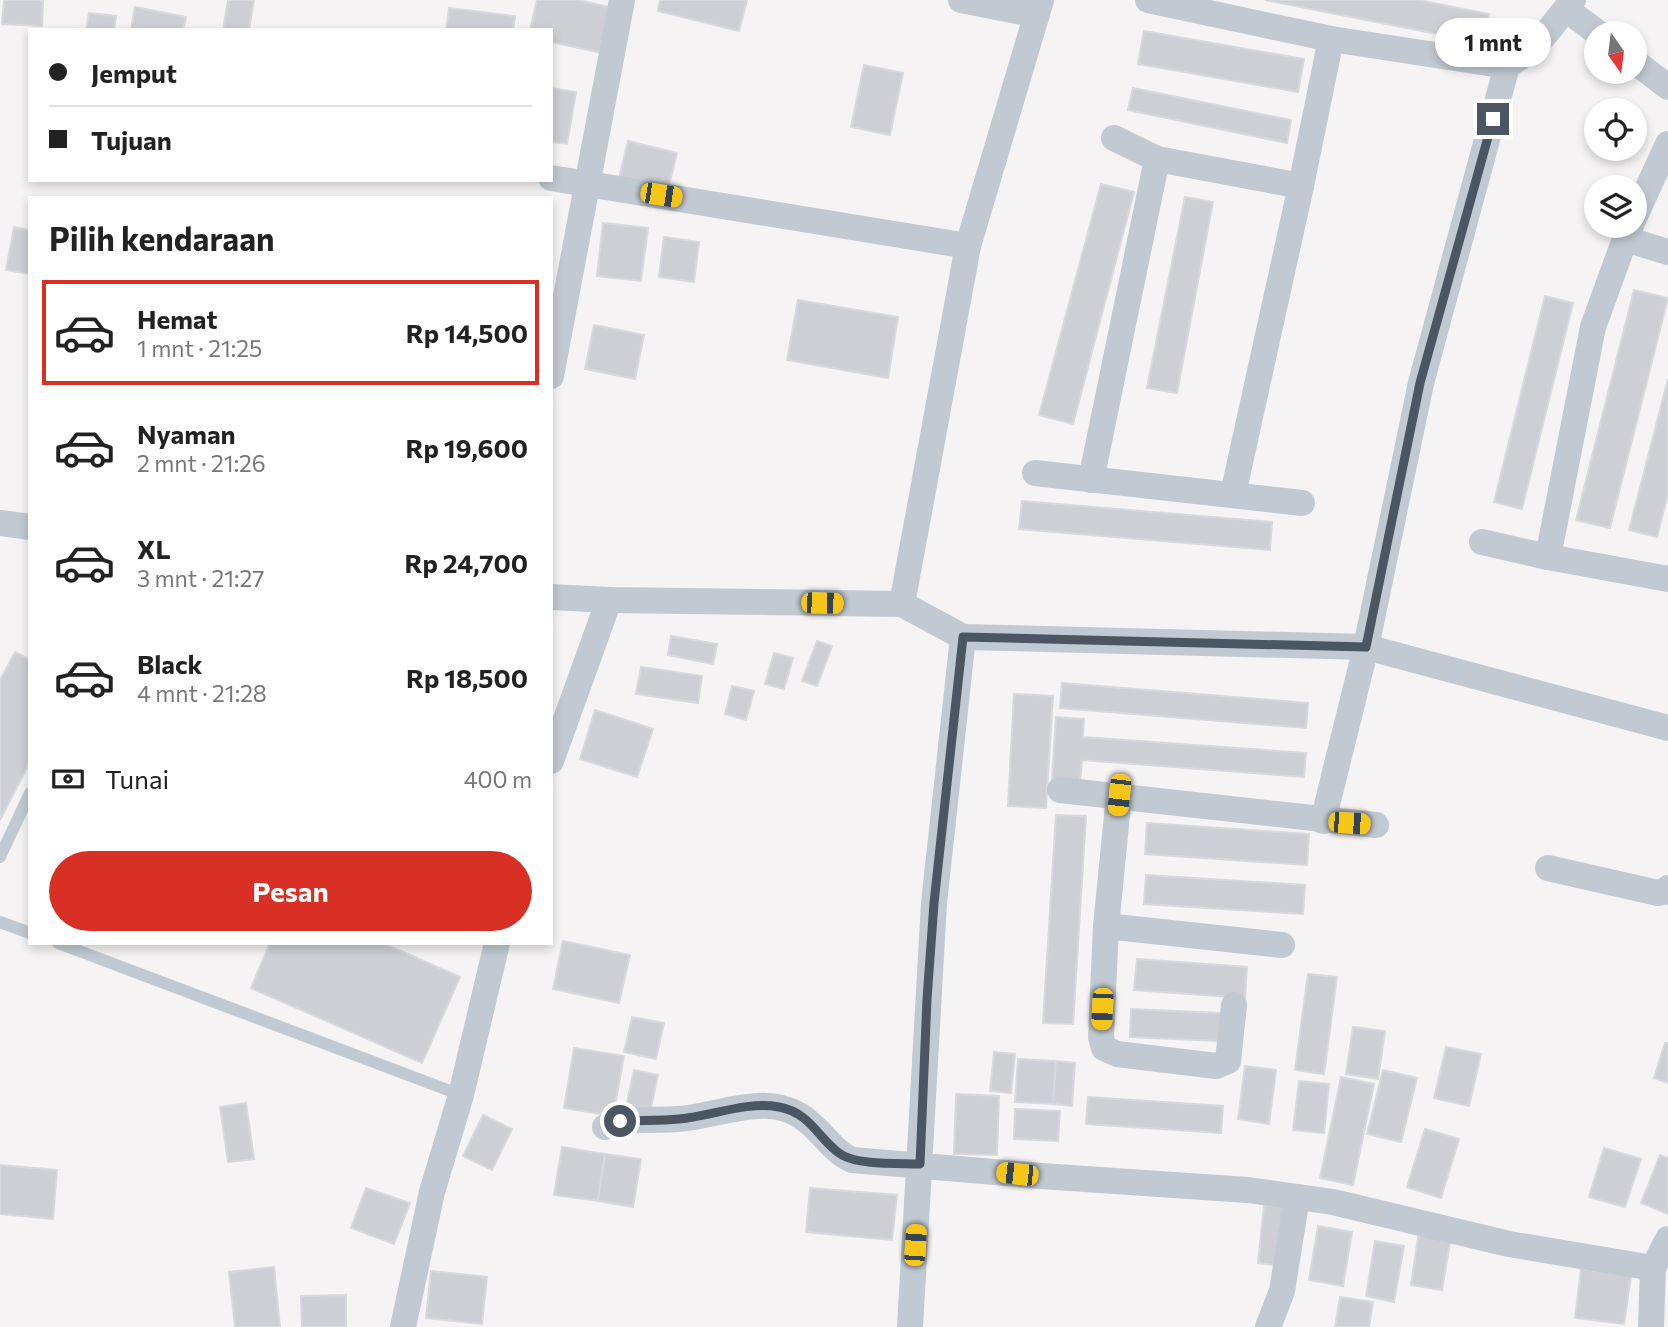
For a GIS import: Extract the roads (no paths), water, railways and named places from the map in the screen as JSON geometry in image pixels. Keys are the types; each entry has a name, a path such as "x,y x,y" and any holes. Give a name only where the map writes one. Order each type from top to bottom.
{"street":[{"path":"553,366 622,0"},
{"path":"902,604 968,246 1039,7 961,0"},
{"path":"1148,0 1331,39 1507,66"},
{"path":"1323,821 1366,647 1420,383 1507,66 1535,47 1570,5 1586,21"},
{"path":"1233,494 1331,39"},
{"path":"1647,71 1668,87"},
{"path":"1114,138 1157,159 1301,186"},
{"path":"1647,190 1668,144"},
{"path":"1091,480 1157,159"},
{"path":"553,178 968,246"},
{"path":"1548,557 1593,327 1626,238"},
{"path":"1646,238 1668,252"},
{"path":"1035,473 1302,503"},
{"path":"0,523 28,527"},
{"path":"1482,542 1668,579"},
{"path":"553,597 902,604 963,637 1366,647 1668,728"},
{"path":"553,755 609,600"},
{"path":"910,1327 934,903 963,637"},
{"path":"1060,790 1376,825"},
{"path":"1119,795 1106,926 1101,1037 1104,1048 1117,1054 1223,1065 1228,1061 1234,1005"},
{"path":"1548,868 1658,893 1668,888"},
{"path":"1106,926 1282,945"},
{"path":"403,1327 432,1192 461,1095 497,945"},
{"path":"605,1127 620,1121 679,1119 758,1105 781,1107 801,1116 818,1129 840,1154 852,1160 1297,1197 1345,1204 1509,1244 1653,1268"},
{"path":"1268,1327 1282,1291 1297,1197"},
{"path":"1651,1327 1653,1268 1668,1239"}],"lane":[{"path":"0,857 28,797"},
{"path":"0,922 28,932"},
{"path":"63,945 461,1095"}]}
